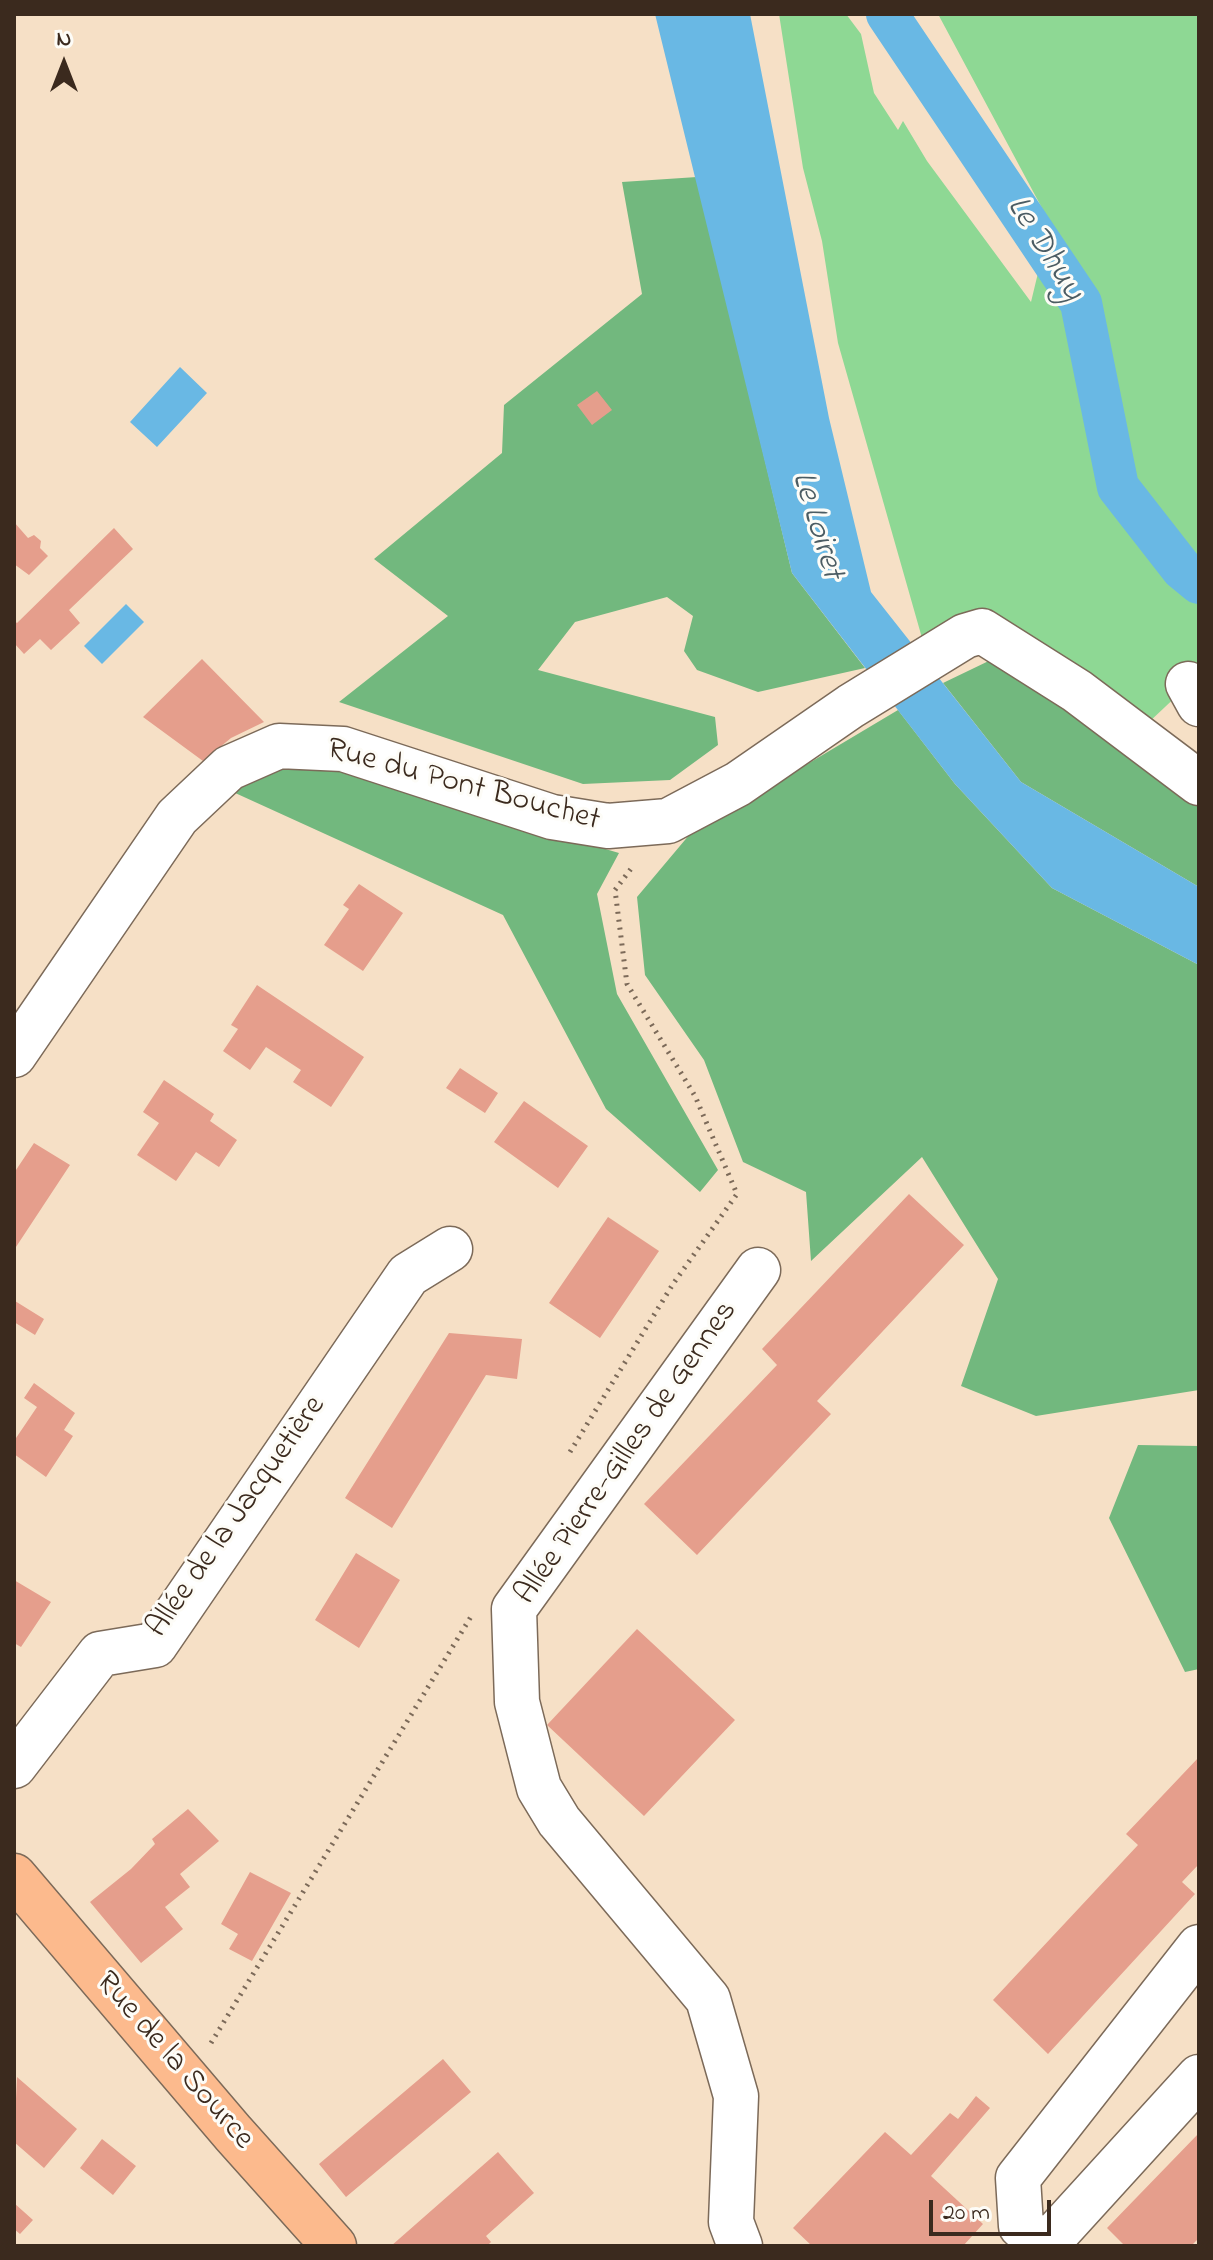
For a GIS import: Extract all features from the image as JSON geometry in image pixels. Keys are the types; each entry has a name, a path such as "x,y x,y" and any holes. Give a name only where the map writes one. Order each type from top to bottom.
{"main road":[{"name":"Rue de la Source","path":"14,1876 188,2081 334,2246"}],"street":[{"name":"Rue du Pont Bouchet","path":"14,1055 177,817 229,768 279,746 343,749 552,817 608,826 668,821 738,784 851,706 965,636 982,631 996,637 1192,765"},
{"name":"Allée de la Jacquetière","path":"14,1766 100,1654 155,1645 408,1275 450,1249"},
{"name":"Allée Pierre-Gilles de Gennes","path":"740,2246 731,2222 736,2096 708,1999 559,1821 539,1788 517,1702 514,1609 758,1270"},
{"path":"1199,1947 1018,2178 1021,2226 1045,2246 1199,2077"}],"path":[{"path":"566,1459 673,1284 737,1194 695,1096 627,984 615,890 668,821"},
{"path":"188,2081 476,1607"}],"green space":[{"path":"779,14 846,14 861,34 874,93 898,130 903,121 927,161 1031,302 1050,223 938,14 1199,14 1199,675 1148,723 985,608 924,645 838,343 822,241 803,168"},
{"path":"697,177 792,573 865,668 758,692 697,670 684,651 693,616 667,597 575,622 538,670 715,717 718,745 670,780 583,784 339,702 448,616 374,559 502,453 504,405 642,294 622,182"},
{"path":"997,657 1199,807 1199,887 1021,782 943,683"},
{"path":"898,710 955,784 1052,888 1199,965 1199,1390 1036,1416 961,1386 998,1279 922,1157 811,1261 806,1192 743,1162 704,1060 645,975 637,897 690,834"},
{"path":"302,760 619,853 597,894 617,994 718,1170 700,1192 606,1109 503,915 233,792 274,767"},
{"path":"1138,1445 1199,1446 1199,1669 1185,1672 1109,1518"}],"water":[{"name":"Le Loiret","path":"655,14 750,14 829,418 871,592 1021,782 1199,887 1199,965 1052,888 955,784 792,573"},
{"path":"180,367 207,393 157,447 130,422"},
{"path":"126,604 144,622 102,664 84,646"}],"building":[{"path":"597,391 612,410 592,425 577,405"},
{"path":"14,522 28,538 34,535 41,541 40,548 48,556 29,575 14,564"},
{"path":"114,528 133,549 69,610 80,623 51,650 40,639 24,654 14,643 14,621 17,623"},
{"path":"202,659 264,722 231,738 203,761 143,717"},
{"path":"359,884 403,913 363,971 324,945 349,909 343,905"},
{"path":"257,985 364,1057 331,1107 293,1082 301,1070 266,1047 250,1070 223,1051 238,1029 231,1025"},
{"path":"460,1068 498,1093 485,1113 446,1088"},
{"path":"164,1080 214,1114 210,1121 237,1140 219,1167 196,1152 176,1181 137,1155 159,1123 143,1112"},
{"path":"524,1101 588,1146 558,1188 494,1142"},
{"path":"34,1143 70,1165 14,1250 14,1173"},
{"path":"909,1194 964,1245 817,1401 831,1414 697,1555 644,1504 777,1365 762,1349"},
{"path":"608,1217 659,1251 600,1338 549,1303"},
{"path":"15,1301 44,1319 35,1335 14,1322"},
{"path":"449,1333 522,1339 517,1379 486,1375 392,1528 345,1498"},
{"path":"34,1383 75,1413 64,1430 73,1436 46,1477 14,1454 14,1441 37,1407 24,1398"},
{"path":"356,1553 400,1580 359,1648 315,1620"},
{"path":"14,1580 51,1602 21,1647 14,1643"},
{"path":"637,1629 735,1720 644,1816 547,1725"},
{"path":"1199,1757 1199,1864 1182,1882 1195,1894 1048,2054 993,2000 1138,1845 1126,1834"},
{"path":"188,1809 219,1841 180,1874 190,1887 165,1907 183,1929 141,1963 90,1902 131,1869 155,1844 152,1839"},
{"path":"250,1872 291,1893 252,1961 229,1949 238,1934 221,1924"},
{"path":"443,2059 471,2092 346,2197 319,2164"},
{"path":"17,2077 77,2129 44,2168 14,2142"},
{"path":"976,2096 990,2108 931,2176 983,2224 963,2246 812,2246 793,2228 885,2132 911,2155 950,2113 958,2119"},
{"path":"1199,2133 1199,2238 1191,2246 1125,2246 1107,2228"},
{"path":"102,2139 136,2166 113,2195 80,2168"},
{"path":"498,2152 534,2193 486,2236 491,2242 487,2246 391,2246"},
{"path":"14,2203 33,2220 20,2234 14,2229"}],"waterway":[{"name":"Le Dhuy","path":"887,14 1081,303 1118,487 1182,569 1199,583"}]}
